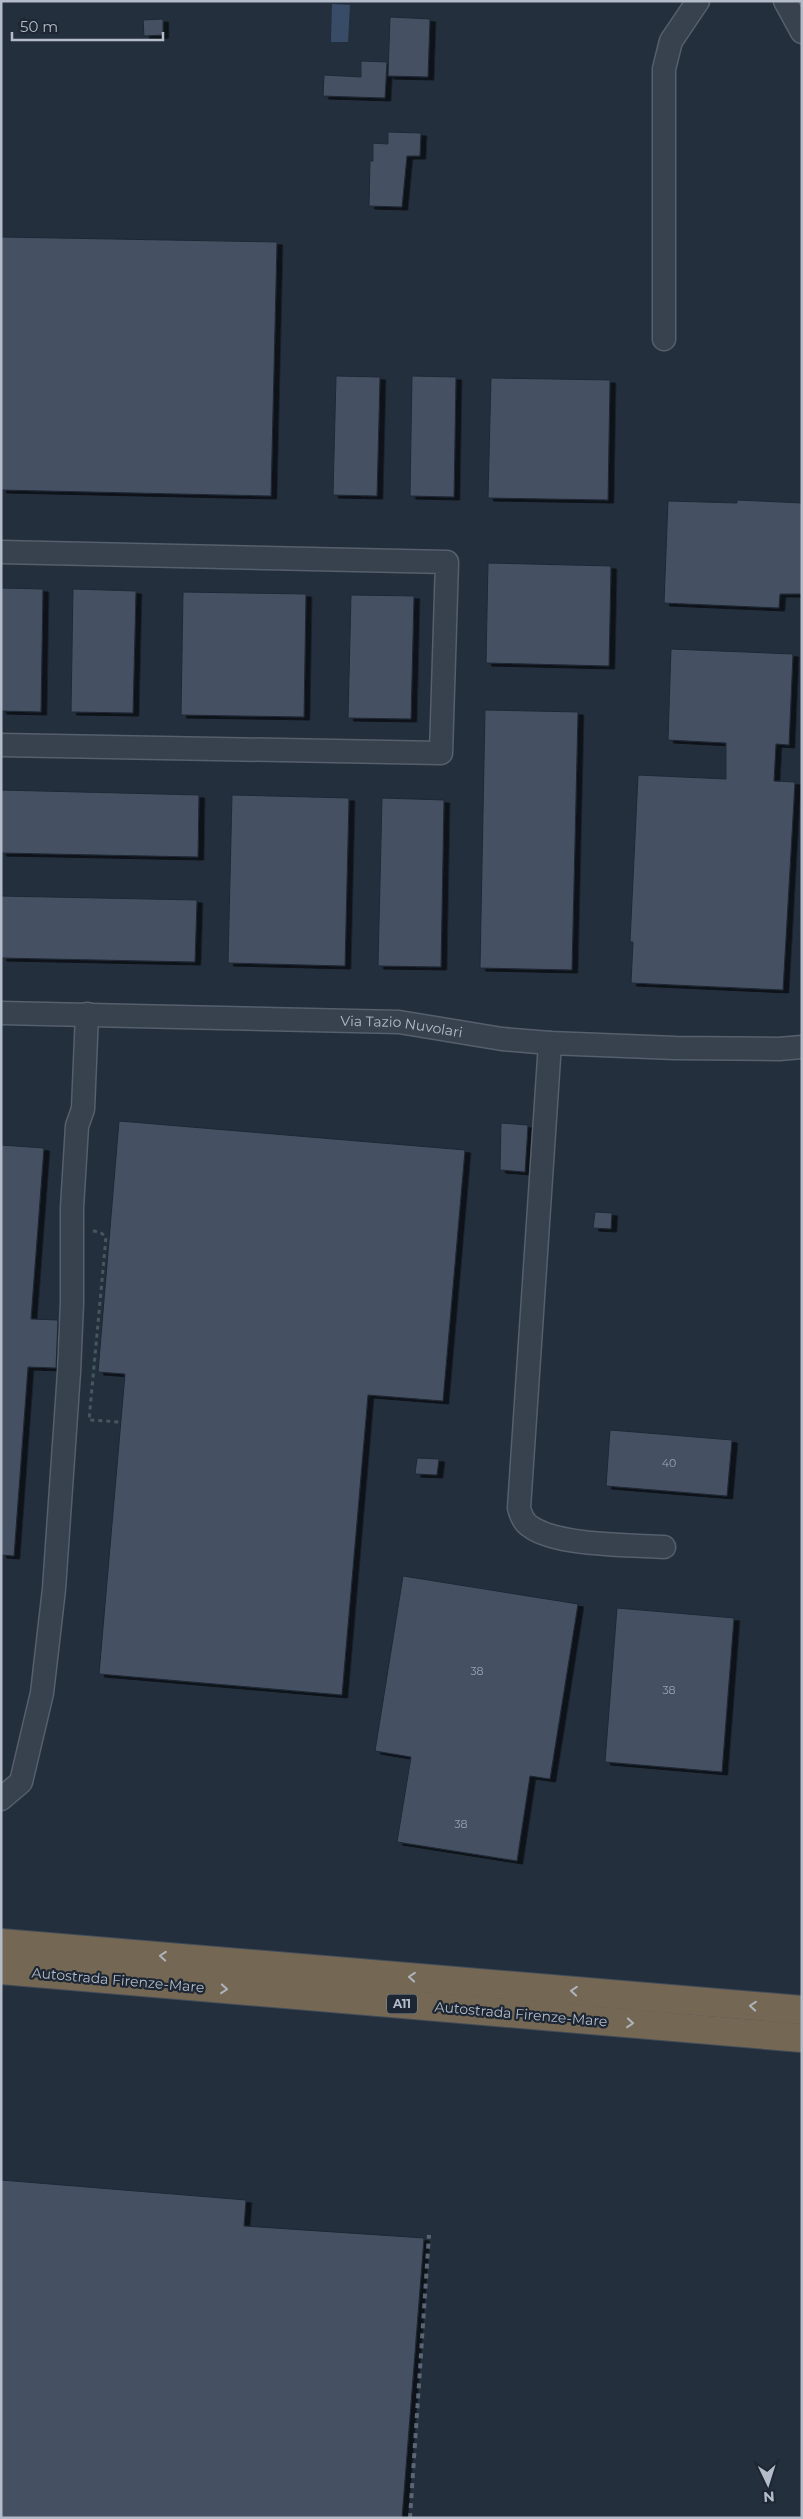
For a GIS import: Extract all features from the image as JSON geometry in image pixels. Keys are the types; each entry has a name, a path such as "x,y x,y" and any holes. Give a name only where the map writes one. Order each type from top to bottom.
{"highway":[{"name":"Autostrada Firenze-Mare","path":"1,1943 802,2010"},
{"name":"Autostrada Firenze-Mare","path":"1,1970 802,2038"}],"street":[{"path":"664,339 664,70 670,41 698,1"},
{"path":"785,1 802,32"},
{"path":"1,552 447,562 441,753 1,745"},
{"name":"Via Tazio Nuvolari","path":"1,1013 399,1022 502,1039 550,1043 675,1048 779,1049 802,1047"},
{"path":"1,1799 21,1782 42,1693 51,1618 59,1534 69,1372 72,1303 72,1208 77,1126 84,1101 88,1014"},
{"path":"550,1043 519,1508 522,1518 530,1527 541,1533 576,1541 664,1547"}],"water":[{"path":"332,4 350,5 348,42 331,42"}],"building":[{"path":"390,17 430,19 428,77 388,76"},
{"path":"163,19 163,35 144,36 143,20"},
{"path":"361,61 387,62 385,98 323,96 324,75 361,77"},
{"path":"388,132 421,133 420,156 407,156 402,207 369,206 370,161 373,161 373,143 388,144"},
{"path":"1,237 277,242 271,496 1,490"},
{"path":"336,376 380,377 377,496 333,495"},
{"path":"412,376 456,377 454,497 410,496"},
{"path":"491,378 610,380 608,500 488,498"},
{"path":"737,500 802,503 802,594 780,594 779,608 664,603 668,501 737,503"},
{"path":"488,563 611,566 609,666 486,663"},
{"path":"1,588 43,589 41,712 1,711"},
{"path":"73,589 136,591 133,713 71,712"},
{"path":"183,592 306,594 304,717 181,715"},
{"path":"351,595 414,596 411,719 348,718"},
{"path":"671,649 793,654 789,745 776,744 774,781 795,782 783,990 631,983 633,942 630,942 638,775 726,779 726,743 668,740"},
{"path":"485,710 578,712 572,970 480,968"},
{"path":"1,790 199,795 198,857 1,853"},
{"path":"232,795 349,798 345,966 228,963"},
{"path":"382,798 444,800 441,967 378,966"},
{"path":"1,896 197,900 195,962 1,958"},
{"path":"119,1121 465,1150 443,1401 368,1395 342,1695 99,1674 125,1374 98,1372"},
{"path":"501,1123 528,1125 525,1172 500,1170"},
{"path":"1,1145 44,1148 31,1319 58,1320 56,1368 28,1367 14,1556 1,1555"},
{"path":"595,1212 612,1213 611,1229 593,1228"},
{"path":"610,1430 732,1440 727,1496 606,1486"},
{"path":"417,1458 439,1459 437,1475 415,1474"},
{"path":"403,1576 578,1604 550,1779 530,1776 517,1861 397,1842 411,1757 375,1751"},
{"path":"617,1608 734,1618 722,1772 605,1762"},
{"path":"1,2180 246,2200 244,2226 424,2238 402,2518 1,2518"}],"railway":[{"path":"410,2518 429,2235"}]}
